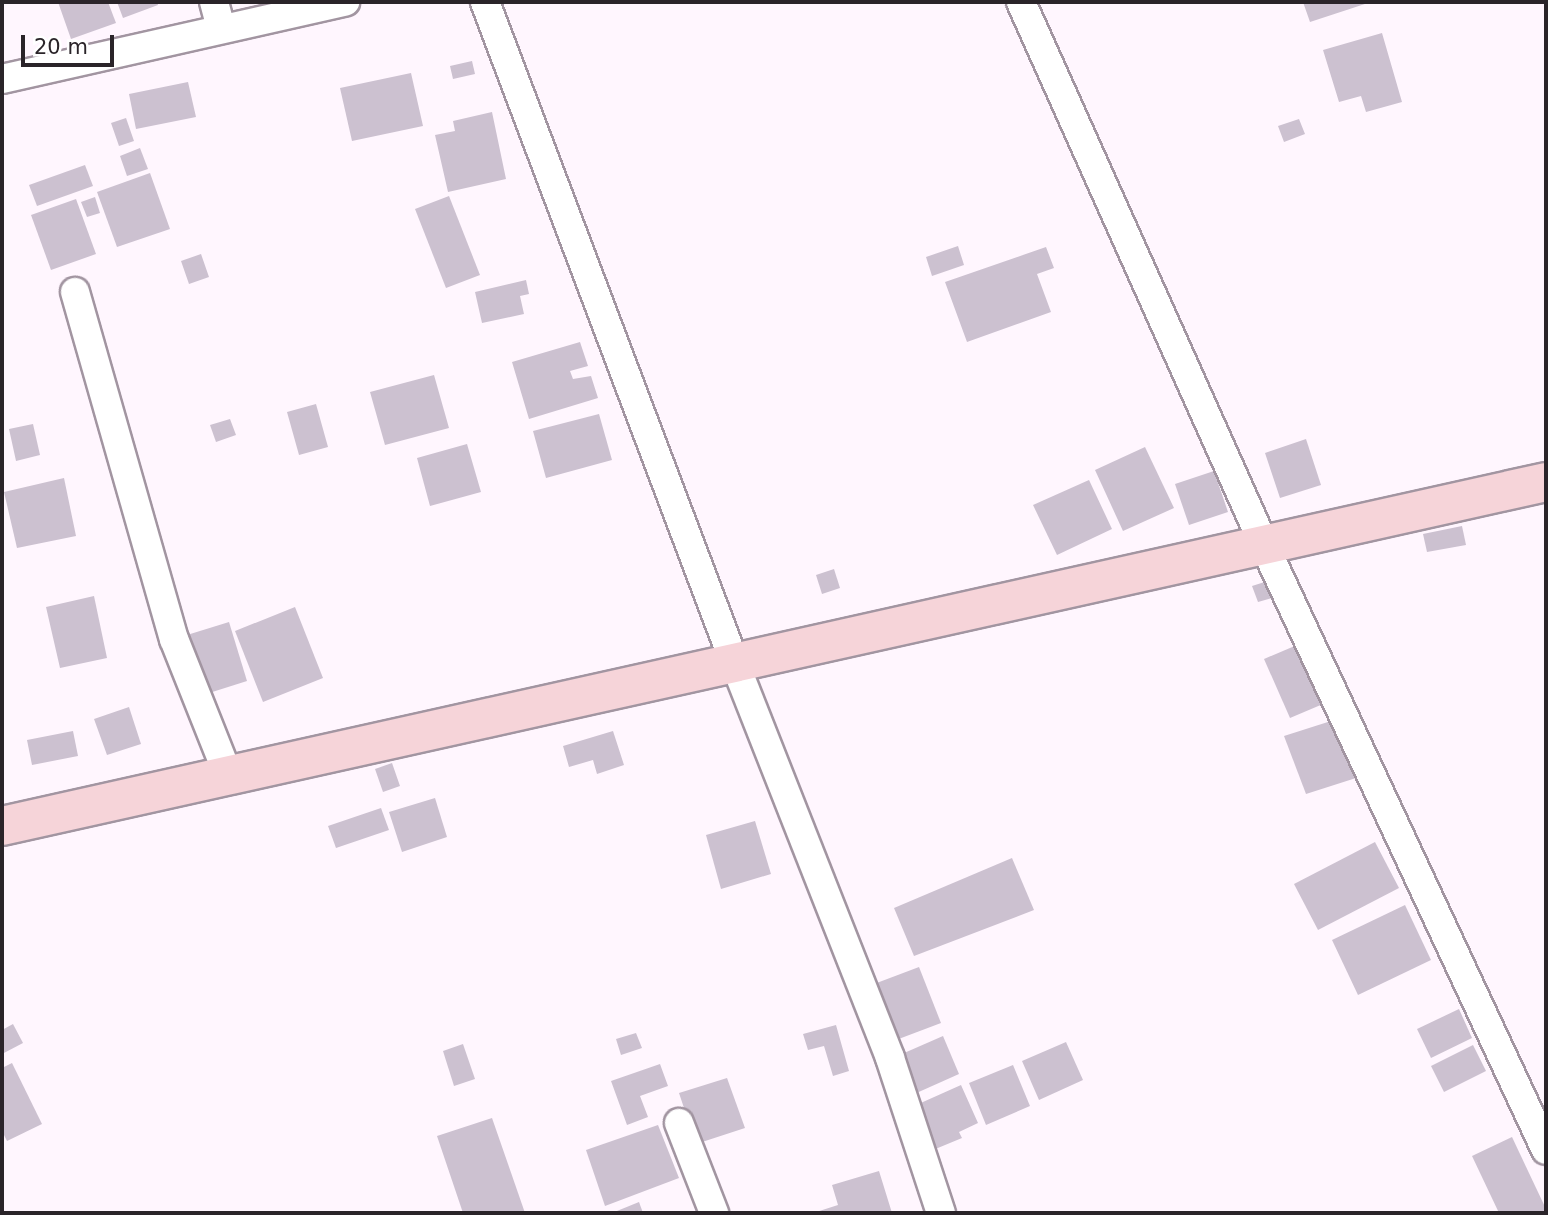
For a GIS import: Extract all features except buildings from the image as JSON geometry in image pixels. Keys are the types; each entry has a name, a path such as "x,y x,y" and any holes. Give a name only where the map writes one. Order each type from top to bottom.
{"main road":[{"path":"2,826 1265,547 1546,482"}],"street":[{"path":"2,79 218,15 345,2"},
{"path":"485,2 734,664 890,1058 941,1213"},
{"path":"1021,2 1265,547 1546,1150"},
{"path":"75,292 174,639 228,775"},
{"path":"679,1123 714,1213"}]}
